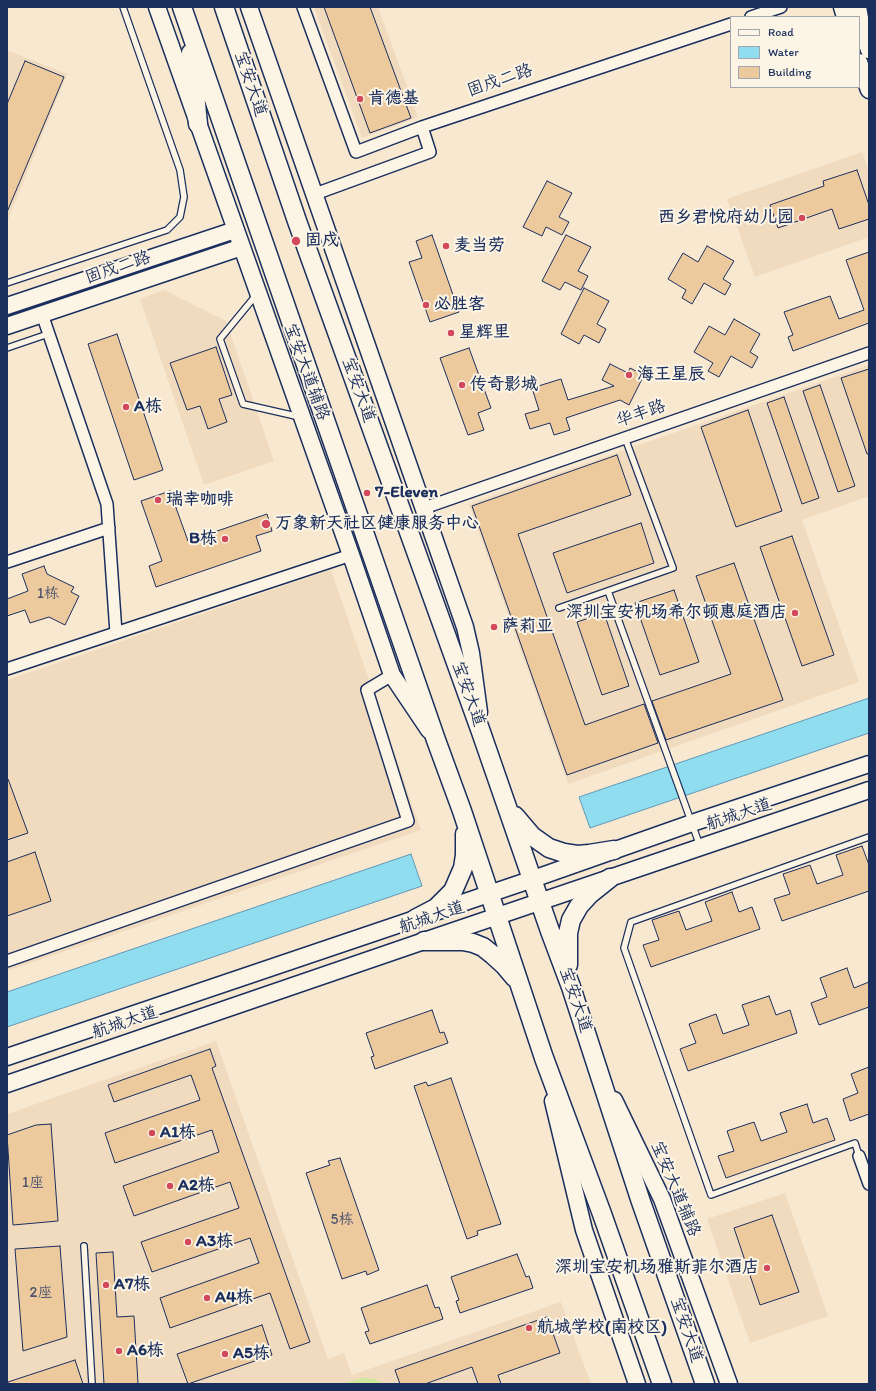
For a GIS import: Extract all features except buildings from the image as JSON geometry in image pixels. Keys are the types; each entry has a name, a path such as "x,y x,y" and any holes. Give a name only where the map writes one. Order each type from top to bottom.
{"main road":[{"name":"宝安大道辅路","path":"157,7 392,675 436,740"},
{"path":"182,7 436,740 462,811 544,1058 602,1214 662,1384"},
{"name":"宝安大道","path":"224,7 297,222 481,732 571,987 640,1199 705,1384"},
{"path":"249,7 465,627 471,653 481,732"},
{"path":"860,18 869,50"},
{"path":"189,27 198,124"},
{"path":"860,65 869,90"},
{"name":"固戍二路","path":"7,306 236,230"},
{"name":"固戍二路","path":"7,326 242,247"},
{"name":"航城大道","path":"7,1057 869,764"},
{"name":"航城大道","path":"7,1084 610,878 868,793"},
{"path":"504,797 518,820 532,836 549,848 564,853 577,855 614,850"},
{"path":"415,919 436,908 453,891 459,881 464,868 465,856 462,811"},
{"path":"571,987 567,960 568,933 571,920 579,906 590,894 610,878"},
{"path":"424,941 463,941 483,947 513,975 524,995"},
{"path":"544,1058 584,1230 637,1384"},
{"name":"宝安大道辅路","path":"595,1058 662,1199 729,1384"}],"street":[{"name":"固戍二路","path":"303,7 356,152 422,128 730,24"},
{"path":"754,16 781,7"},
{"path":"315,194 430,152 422,128"},
{"path":"42,314 107,504 116,633"},
{"name":"华丰路","path":"424,508 869,353"},
{"path":"7,562 109,528"},
{"path":"7,669 351,555"},
{"path":"7,961 408,821 367,690 392,675"},
{"path":"859,1156 869,1184"}],"lane":[{"path":"7,283 167,230 180,217 184,197 180,170 123,7"},
{"path":"258,293 220,339 242,404 302,418"},
{"path":"7,348 48,334"},
{"path":"559,608 672,568 625,438"},
{"path":"608,591 701,848"},
{"path":"859,1156 855,1143 711,1195 624,948 631,922 869,837"},
{"path":"84,1246 92,1384"}],"shaded area":[{"path":"314,7 378,7 418,117 362,138"},
{"path":"7,50 67,74 7,222"},
{"name":"西乡君悦府幼儿园","path":"862,152 869,171 869,237 755,277 727,199"},
{"path":"164,290 226,321 274,461 204,485 140,299"},
{"path":"869,365 869,496 802,520 859,682 568,784 469,504"},
{"path":"331,570 421,830 7,971 7,680"},
{"path":"216,1041 328,1359 344,1353 352,1375 561,1302 591,1384 7,1384 7,1114"},
{"name":"深圳宝安机场雅斯菲尔酒店","path":"785,1193 828,1316 750,1343 707,1219"}],"green space":[{"path":"363,1378 375,1379 385,1384 341,1384"}],"water":[{"path":"869,698 869,733 590,828 579,797"},
{"path":"411,854 422,886 7,1027 7,992"}],"place":[{"name":"肯德基","path":"360,99"},
{"name":"西乡君悦府幼儿园","path":"802,218"},
{"name":"固戍","path":"296,241"},
{"name":"麦当劳","path":"446,246"},
{"name":"必胜客","path":"426,305"},
{"name":"星辉里","path":"451,333"},
{"name":"海王星辰","path":"629,375"},
{"name":"传奇影城","path":"462,385"},
{"name":"A栋","path":"126,407"},
{"name":"7-Eleven","path":"367,493"},
{"name":"瑞幸咖啡","path":"158,500"},
{"name":"万象新天社区健康服务中心","path":"266,524"},
{"name":"B栋","path":"225,539"},
{"name":"深圳宝安机场希尔顿惠庭酒店","path":"795,613"},
{"name":"萨莉亚","path":"494,627"},
{"name":"A1栋","path":"152,1133"},
{"name":"A2栋","path":"170,1186"},
{"name":"A3栋","path":"188,1242"},
{"name":"深圳宝安机场雅斯菲尔酒店","path":"767,1268"},
{"name":"A7栋","path":"106,1285"},
{"name":"A4栋","path":"207,1298"},
{"name":"航城学校(南校区)","path":"529,1328"},
{"name":"A6栋","path":"119,1351"},
{"name":"A5栋","path":"225,1354"}]}
